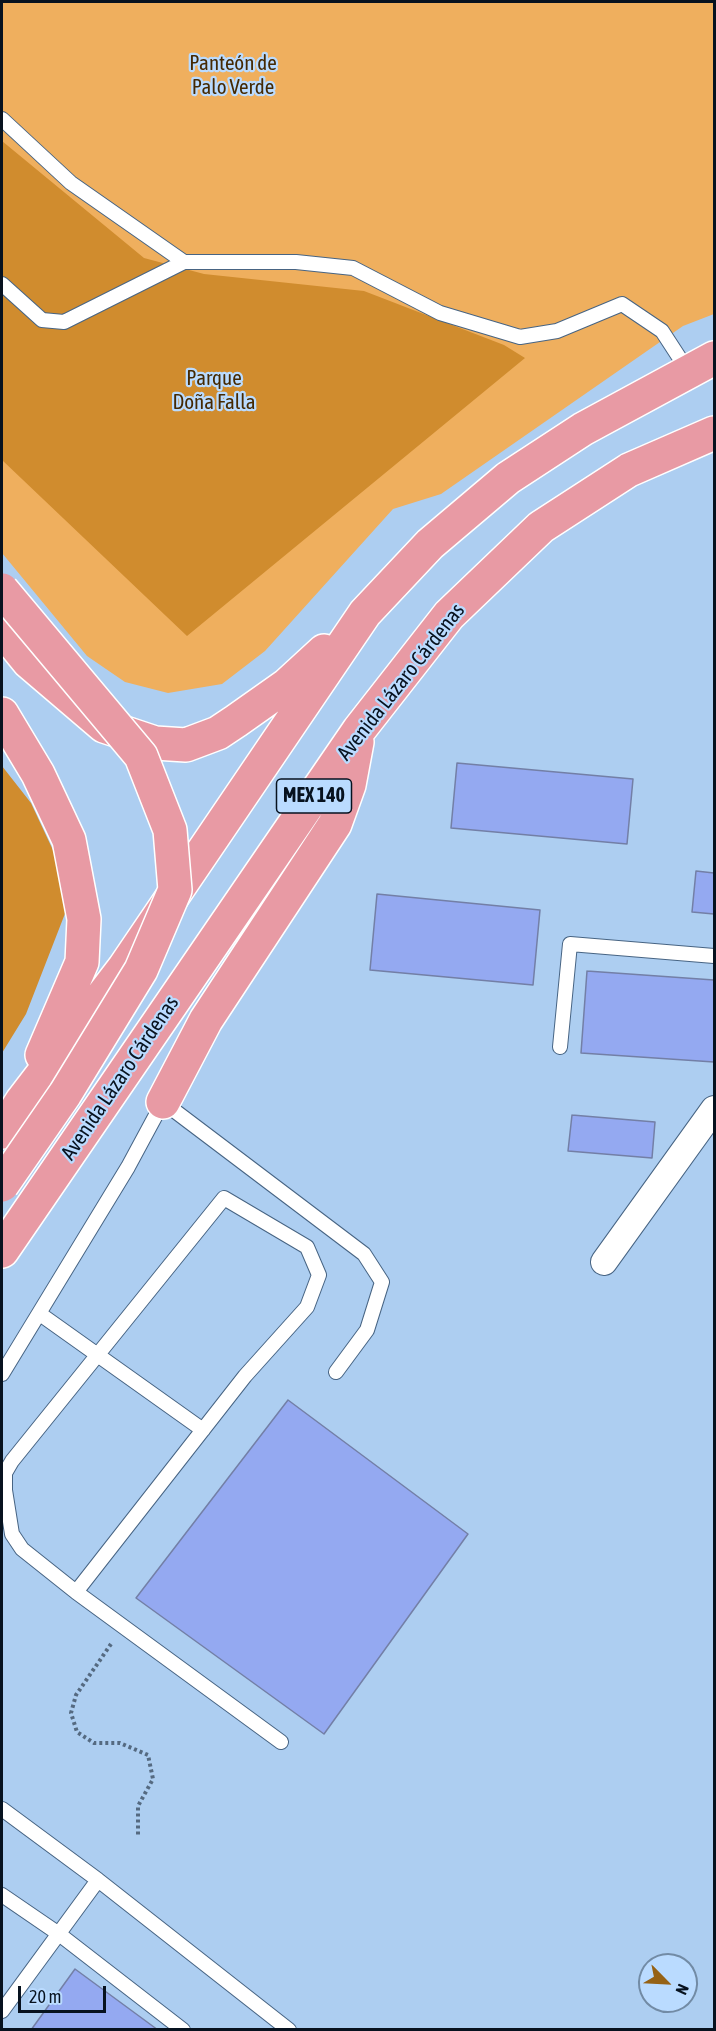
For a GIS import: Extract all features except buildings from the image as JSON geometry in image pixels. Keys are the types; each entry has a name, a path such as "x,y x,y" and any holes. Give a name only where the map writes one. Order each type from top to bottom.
{"highway":[{"name":"MEX 140","path":"2,1132 22,1101 124,968 365,613 430,544 508,477 583,429 701,364"},
{"name":"Avenida Lázaro Cárdenas","path":"2,1251 359,730 449,615 541,526 629,470 714,433"},
{"path":"2,590 141,756 170,830 175,890 141,970 65,1094 2,1185"},
{"path":"2,629 29,662 104,726 155,743 186,745 218,733 287,685 365,613"},
{"path":"2,714 38,774 69,840 84,919 81,962 22,1101"},
{"path":"163,1102 206,1020 334,824 350,785 359,730"}],"street":[{"path":"604,1262 714,1108"}],"lane":[{"path":"2,119 71,183 184,262"},
{"path":"2,284 42,320 64,322 184,262 296,262 353,268 440,313 520,337 557,331 622,304 662,331 701,364"},
{"path":"561,1047 570,944 714,956"},
{"path":"2,1374 128,1167 163,1102 364,1254 382,1282 367,1330 336,1372"},
{"path":"76,1592 252,1368 307,1307 319,1275 307,1247 224,1198 3,1474 3,1491 12,1534 22,1548 76,1592 282,1742"},
{"path":"40,1314 203,1430"},
{"path":"2,1809 98,1880 289,2030"},
{"path":"2,2011 98,1880"},
{"path":"2,1895 59,1934 183,2030"}],"path":[{"path":"125,1627 76,1695 71,1713 78,1732 94,1743 120,1743 148,1755 153,1779 138,1806 138,1835"}],"green space":[{"name":"Parque Doña Falla","path":"2,2 714,2 714,314 683,326 441,494 393,509 265,651 222,684 168,693 125,682 87,656 2,553"},
{"path":"2,141 144,258 204,274 364,291 504,345 525,358 187,636 2,460"},
{"path":"2,766 31,803 73,893 26,1014 2,1053"}],"park label":[{"name":"Panteón de Palo Verde","path":"233,75"}]}
